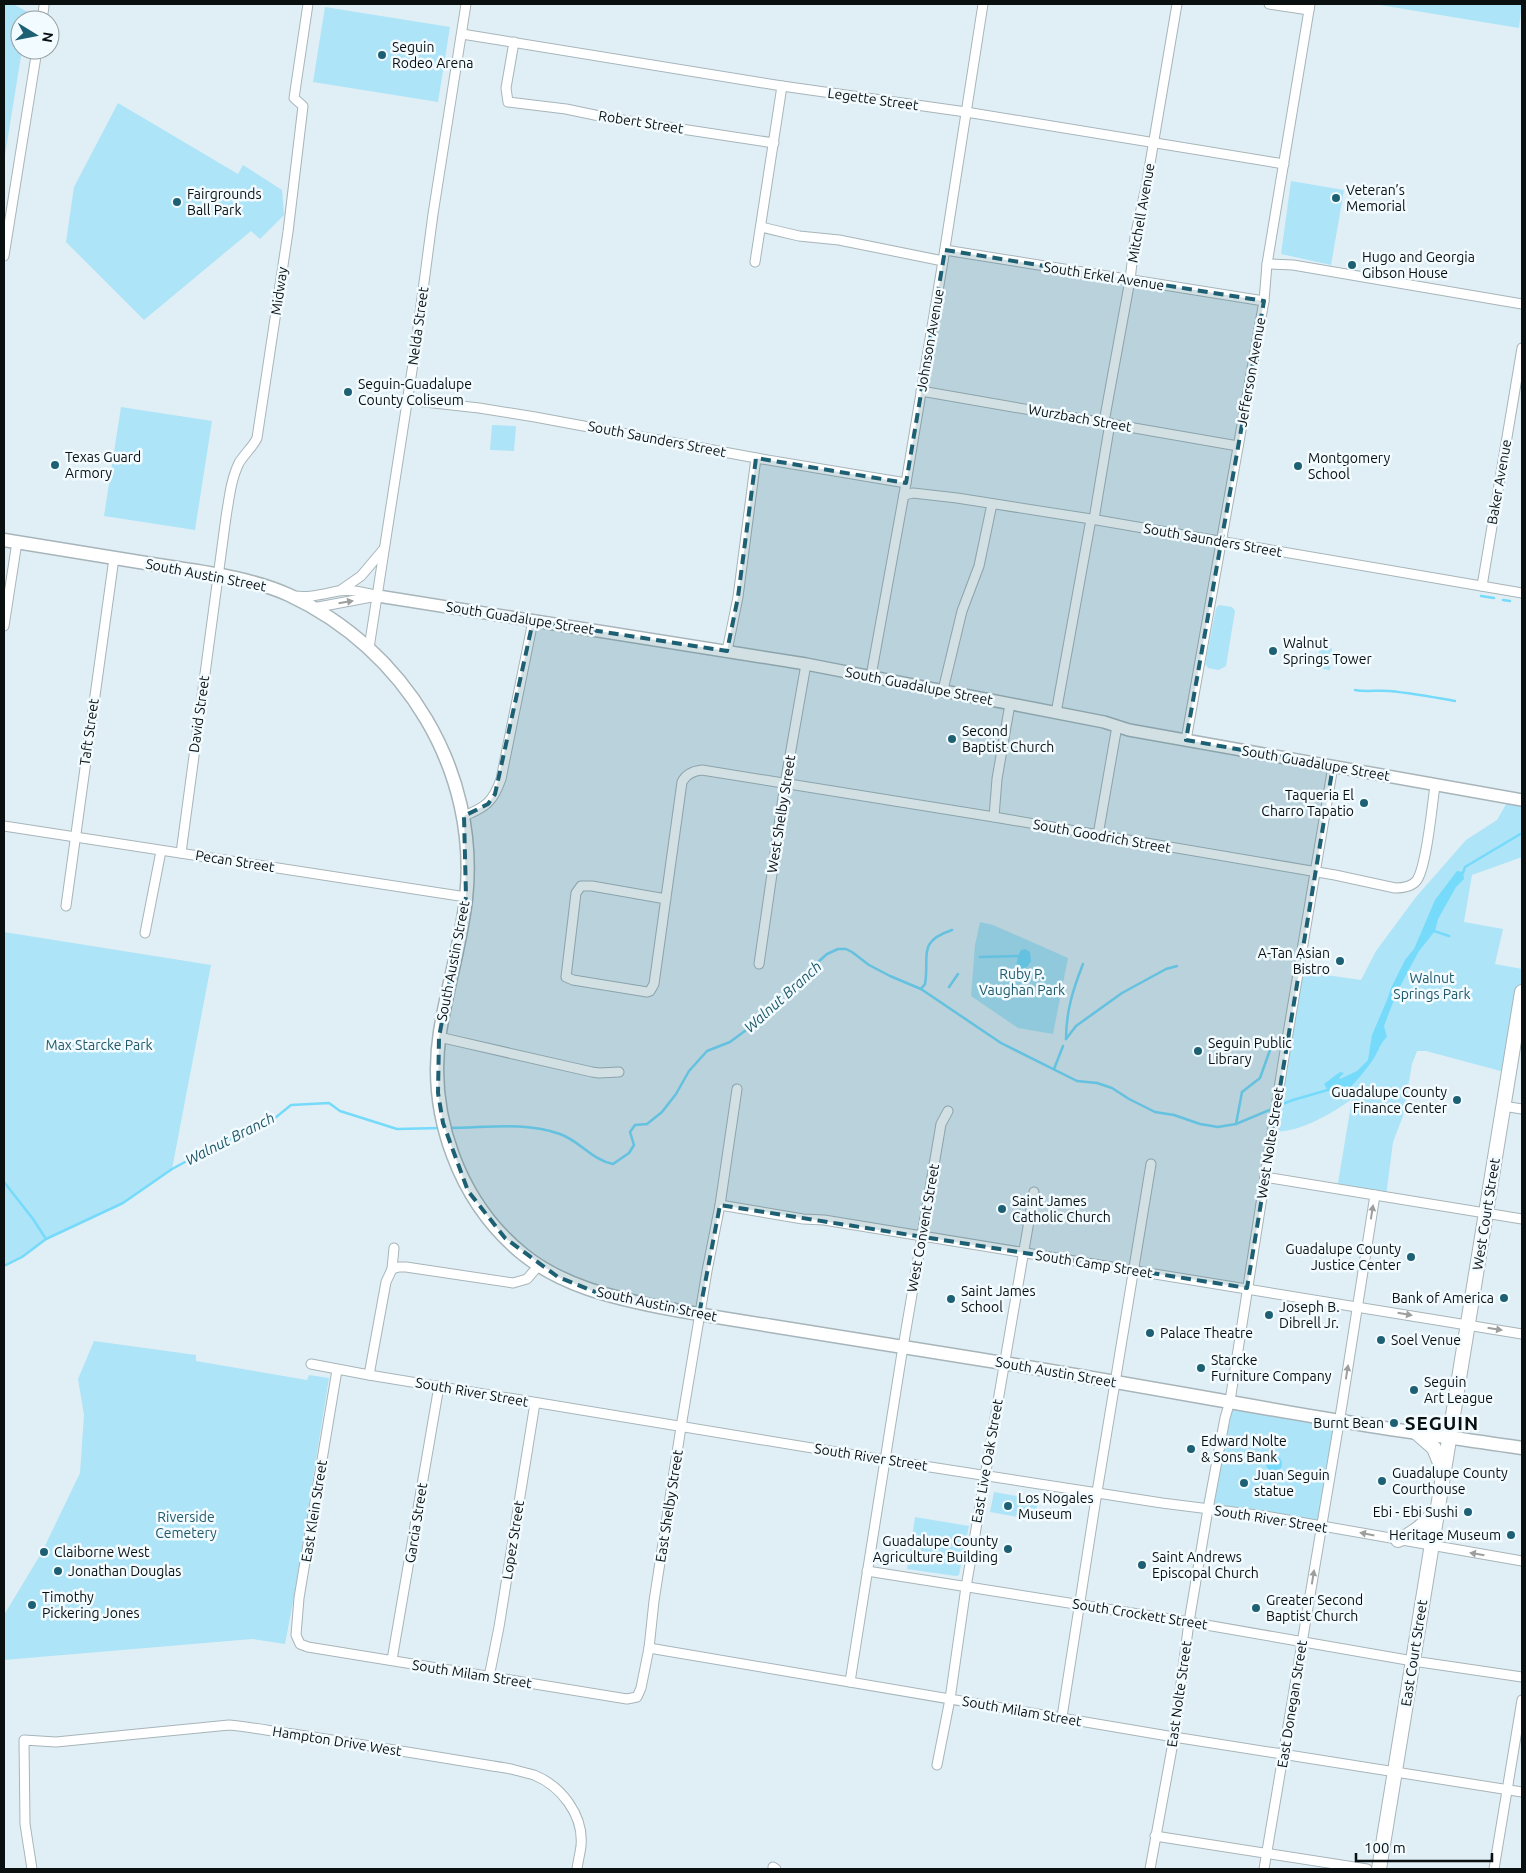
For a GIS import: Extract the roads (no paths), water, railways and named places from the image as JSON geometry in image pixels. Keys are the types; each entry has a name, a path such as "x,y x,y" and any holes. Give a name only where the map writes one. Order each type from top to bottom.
{"main road":[{"name":"South Austin Street","path":"4,540 218,575 272,588 313,608 342,626 369,648 419,706 431,725 451,769 464,816 468,867 466,898 439,1037 438,1093 443,1123 468,1190 485,1216 524,1255 539,1265 576,1285 598,1293 699,1315 1004,1363 1339,1421 1522,1448"},
{"name":"West Court Street","path":"1450,1436 1522,992"},
{"path":"1417,1433 1434,1448 1444,1474"},
{"name":"East Court Street","path":"1379,1869 1450,1436"},
{"path":"1398,1540 1408,1537 1439,1508"}],"street":[{"name":"Midway","path":"218,575 226,516 236,470 257,438 288,232 303,106 294,98 308,4"},
{"name":"Nelda Street","path":"369,648 466,4"},
{"name":"Johnson Avenue","path":"871,676 904,495 945,250 983,4"},
{"name":"Mitchell Avenue","path":"1056,713 1092,519 1130,280 1135,237 1154,143 1177,4"},
{"path":"1268,4 1309,7"},
{"path":"43,10 44,6"},
{"name":"Jefferson Avenue","path":"1186,740 1264,301 1267,264 1309,7"},
{"name":"Legette Street","path":"462,34 782,86 966,112 1284,164"},
{"name":"Robert Street","path":"514,42 506,88 508,102 566,109 609,118 774,143"},
{"path":"4,256 35,60"},
{"path":"755,262 782,86"},
{"path":"761,227 799,236 838,240 943,261"},
{"name":"South Erkel Avenue","path":"945,250 1264,301"},
{"path":"1267,264 1293,265 1522,304"},
{"name":"Baker Avenue","path":"1482,586 1522,348"},
{"name":"Wurzbach Street","path":"921,390 1238,446"},
{"name":"South Saunders Street","path":"407,400 479,408 535,417 756,458 906,483"},
{"path":"727,651 738,597 756,458"},
{"name":"South Saunders Street","path":"904,495 913,493 926,494 1092,519 1522,594"},
{"path":"943,690 962,611 979,566 992,504"},
{"path":"4,626 17,542"},
{"path":"340,591 361,576 384,550"},
{"name":"Taft Street","path":"66,906 114,558"},
{"name":"David Street","path":"180,853 218,575"},
{"path":"289,595 306,597 340,591 378,596"},
{"name":"South Guadalupe Street","path":"313,608 378,596 727,651 943,690 1130,730 1435,786 1522,800"},
{"path":"464,816 478,811 488,804 495,794 501,778 533,621"},
{"name":"West Shelby Street","path":"759,964 785,784 806,664"},
{"path":"994,817 997,779 1010,704"},
{"path":"1098,835 1117,726"},
{"name":"West Nolte Street","path":"1230,1401 1279,1085 1333,766"},
{"name":"South Goodrich Street","path":"666,899 682,782 690,773 702,770 994,817 1396,888 1412,885 1422,865 1435,786"},
{"name":"Pecan Street","path":"4,826 466,898"},
{"path":"145,933 161,851"},
{"path":"581,886 592,886 666,899 654,984 650,991 582,982 566,977 576,893 581,886"},
{"path":"439,1037 592,1072 619,1072"},
{"path":"699,1315 720,1206 737,1089"},
{"path":"1503,1106 1522,1109"},
{"name":"West Convent Street","path":"850,1682 903,1347 941,1124 948,1111"},
{"path":"1062,1717 1151,1164"},
{"path":"1265,1177 1522,1219"},
{"name":"East Live Oak Street","path":"937,1765 950,1699 966,1587 1034,1192"},
{"name":"East Donegan Street","path":"1264,1869 1303,1642 1375,1195"},
{"name":"South Camp Street","path":"720,1206 803,1219 824,1220 1522,1334"},
{"path":"369,1375 386,1282 392,1269 394,1248"},
{"path":"392,1269 406,1267 513,1283 527,1279 539,1265"},
{"name":"East Shelby Street","path":"636,1697 642,1688 649,1648 654,1601 699,1315"},
{"name":"South River Street","path":"311,1364 337,1370 885,1460 1322,1526 1522,1562"},
{"name":"East Klein Street","path":"308,1647 300,1644 296,1635 299,1598 337,1370"},
{"name":"Garcia Street","path":"392,1660 439,1386"},
{"name":"East Nolte Street","path":"1150,1869 1174,1736 1208,1509 1225,1418 1230,1401"},
{"name":"Lopez Street","path":"489,1677 499,1627 535,1403"},
{"name":"South Crockett Street","path":"867,1571 1522,1677"},
{"name":"South Milam Street","path":"308,1647 627,1699 636,1697"},
{"name":"South Milam Street","path":"649,1648 1522,1792"},
{"path":"1494,1869 1522,1700"},
{"name":"Hampton Drive West","path":"32,1869 25,1824 24,1740 56,1742 228,1725 254,1727 511,1769 534,1776 550,1785 563,1796 572,1808 580,1826 582,1845 577,1869"},
{"path":"1156,1836 1367,1869"}],"waterway":[{"path":"1481,596 1494,598"},
{"path":"1503,600 1510,601"},
{"path":"1355,690 1397,692 1455,701"},
{"name":"Walnut Branch","path":"1463,873 1465,867 1522,833"},
{"path":"921,989 925,984 926,958 929,945 933,940 952,930"},
{"path":"1434,931 1449,936"},
{"name":"Walnut Branch","path":"449,1128 519,1126 547,1130 567,1137 592,1155 613,1164 629,1153 634,1145 630,1132 635,1125 647,1124 662,1112 676,1094 689,1071 707,1051 730,1042 757,1022 787,990 827,954 838,949 846,949 869,965 921,989 1001,1043 1077,1081 1097,1083 1112,1088 1155,1112 1218,1127 1236,1124 1272,1109"},
{"path":"980,957 1018,956"},
{"path":"1066,1039 1067,1019 1071,1001 1083,964"},
{"path":"1066,1039 1076,1026 1122,993 1166,969 1177,966"},
{"path":"949,987 958,974"},
{"path":"1054,1069 1063,1046"},
{"path":"1236,1124 1242,1092 1260,1078 1270,1050"},
{"name":"Walnut Branch","path":"1280,1105 1331,1089"},
{"name":"Walnut Branch","path":"4,1266 22,1257 46,1239 123,1203 172,1169 209,1149 275,1118 291,1105 329,1103 340,1111 397,1129 441,1128"},
{"path":"4,1182 46,1239"}],"place":[{"name":"Seguin Rodeo Arena","path":"382,55"},
{"name":"Veteran’s Memorial","path":"1336,198"},
{"name":"Fairgrounds Ball Park","path":"177,202"},
{"name":"Hugo and Georgia Gibson House","path":"1352,265"},
{"name":"Seguin-Guadalupe County Coliseum","path":"348,392"},
{"name":"Texas Guard Armory","path":"55,465"},
{"name":"Montgomery School","path":"1298,466"},
{"name":"Walnut Springs Tower","path":"1273,651"},
{"name":"Second Baptist Church","path":"952,739"},
{"name":"Taqueria El Charro Tapatio","path":"1364,803"},
{"name":"A-Tan Asian Bistro","path":"1340,961"},
{"name":"Seguin Public Library","path":"1198,1051"},
{"name":"Guadalupe County Finance Center","path":"1457,1100"},
{"name":"Saint James Catholic Church","path":"1002,1209"},
{"name":"Guadalupe County Justice Center","path":"1411,1257"},
{"name":"Bank of America","path":"1504,1298"},
{"name":"Saint James School","path":"951,1299"},
{"name":"Joseph B. Dibrell Jr.","path":"1269,1315"},
{"name":"Palace Theatre","path":"1150,1333"},
{"name":"Soel Venue","path":"1381,1340"},
{"name":"Starcke Furniture Company","path":"1201,1368"},
{"name":"Seguin Art League","path":"1414,1390"},
{"name":"Burnt Bean","path":"1394,1423"},
{"name":"Edward Nolte & Sons Bank","path":"1191,1449"},
{"name":"Guadalupe County Courthouse","path":"1382,1481"},
{"name":"Juan Seguin statue","path":"1244,1483"},
{"name":"Los Nogales Museum","path":"1008,1506"},
{"name":"Ebi - Ebi Sushi","path":"1468,1512"},
{"name":"Heritage Museum","path":"1511,1535"},
{"name":"Guadalupe County Agriculture Building","path":"1008,1549"},
{"name":"Claiborne West","path":"44,1552"},
{"name":"Saint Andrews Episcopal Church","path":"1142,1565"},
{"name":"Jonathan Douglas","path":"58,1571"},
{"name":"Timothy Pickering Jones","path":"32,1605"},
{"name":"Greater Second Baptist Church","path":"1256,1608"}],"district":[{"name":"SEGUIN","path":"1442,1423"}],"park label":[{"name":"Ruby P. Vaughan Park","path":"1022,982"},
{"name":"Walnut Springs Park","path":"1432,986"},
{"name":"Max Starcke Park","path":"99,1045"},
{"name":"Riverside Cemetery","path":"186,1525"}]}
